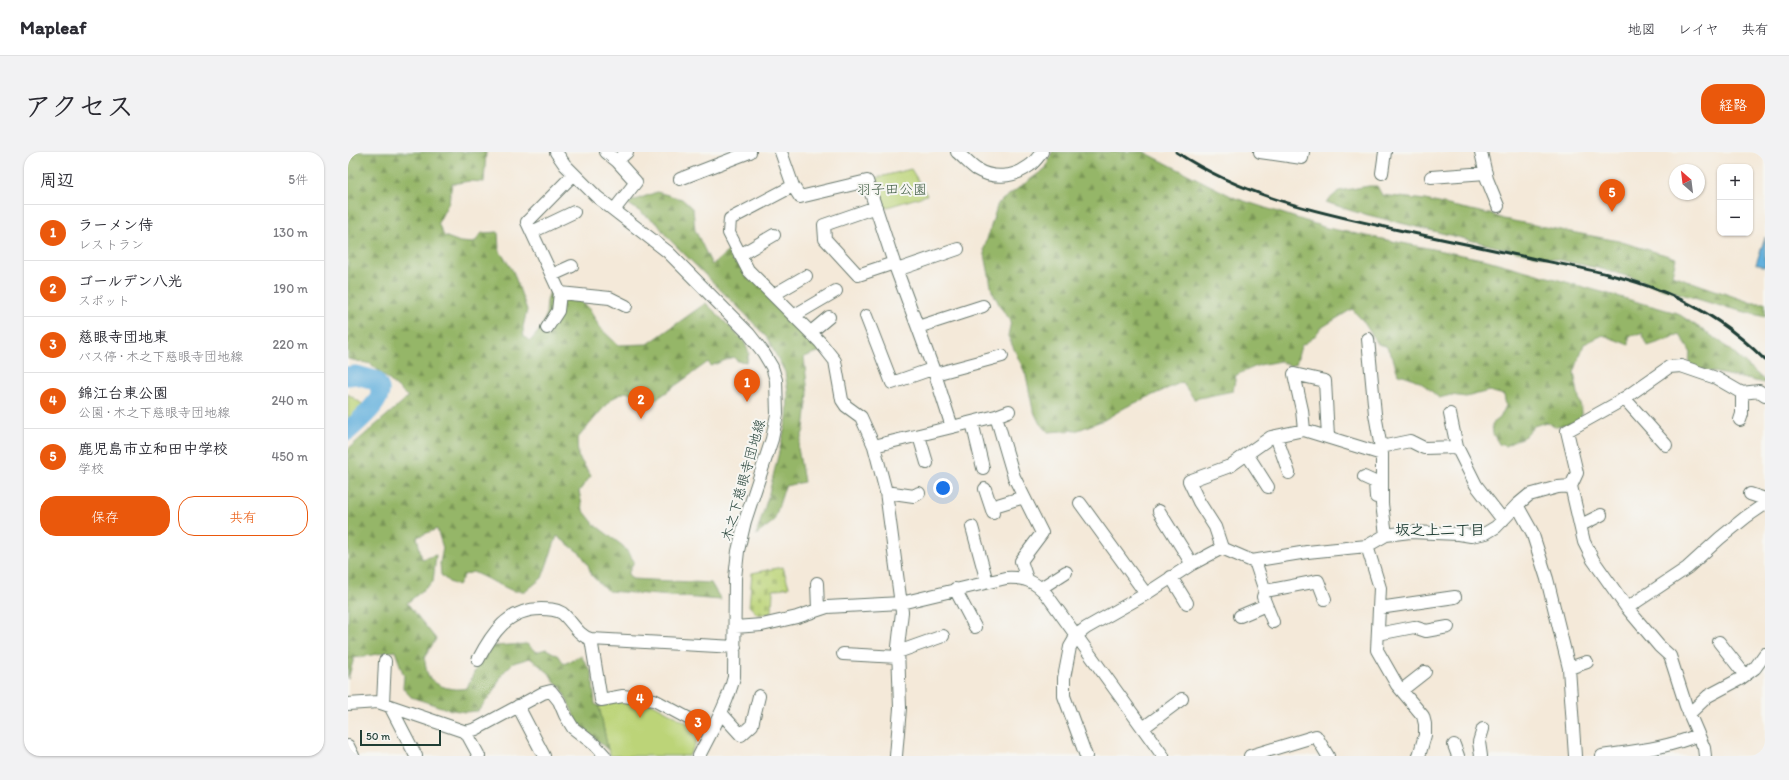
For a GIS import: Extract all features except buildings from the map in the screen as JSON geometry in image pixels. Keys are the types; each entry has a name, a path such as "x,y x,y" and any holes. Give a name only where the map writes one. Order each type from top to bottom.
{"street":[{"name":"木之下慈眼寺団地線","path":"556,152 565,165 597,197 668,252 749,334 772,367 776,380 778,414 772,439 745,521 738,551 735,578 734,676 730,690 720,713 699,756"},
{"path":"606,152 617,161 636,182 614,210"},
{"path":"617,161 626,152"},
{"path":"680,179 750,152"},
{"path":"780,152 793,186 800,197 868,181 896,267 952,427"},
{"path":"956,152 976,168 992,176 1010,176 1030,166 1042,152"},
{"path":"1260,152 1302,158 1303,152"},
{"path":"1382,173 1384,152"},
{"path":"1481,152 1486,173 1498,206"},
{"path":"1431,177 1486,173"},
{"path":"547,328 558,311 560,293 527,222 574,174"},
{"path":"793,186 730,219 729,233 748,270 811,332 835,361 842,400 846,406 860,417 874,446 886,492 902,612 898,654 900,708 896,756"},
{"path":"876,207 824,225 825,239 858,275 896,267 950,248"},
{"path":"532,232 574,212"},
{"path":"740,255 774,235"},
{"path":"552,275 572,266"},
{"path":"773,295 806,276"},
{"path":"794,315 836,291"},
{"path":"560,293 610,298 626,306"},
{"path":"918,327 978,311"},
{"path":"811,332 829,317"},
{"path":"865,323 892,383 1002,356"},
{"path":"1368,339 1375,414 1382,450 1382,509 1386,535"},
{"path":"1705,756 1704,748 1689,714 1670,656 1659,646 1627,608 1593,560 1584,542 1571,486 1577,473 1567,431 1624,398 1669,367 1681,366 1716,378 1742,393 1760,391 1765,395"},
{"path":"1304,430 1302,410 1294,374 1325,381 1328,437"},
{"path":"1740,420 1742,414 1742,393"},
{"path":"1624,398 1666,445"},
{"path":"874,446 919,436 1010,411"},
{"path":"1450,414 1457,447 1476,485 1503,520"},
{"path":"996,416 1014,477 1042,533 1021,561 1027,579"},
{"path":"972,422 984,468"},
{"path":"1457,447 1424,448 1410,441 1382,450 1304,430 1271,437 1230,466 1189,481 1199,502 1215,527 1222,548 1252,561 1307,552 1367,546 1386,535 1410,532 1459,534 1471,536 1486,533 1496,527 1516,505 1529,495 1558,487 1571,486"},
{"path":"919,436 927,463"},
{"path":"1276,436 1289,473"},
{"path":"1247,454 1268,487"},
{"path":"1364,478 1375,482 1376,505 1382,509"},
{"path":"985,490 992,511 1024,496"},
{"path":"886,492 914,496 919,493"},
{"path":"1750,494 1765,499"},
{"path":"1080,504 1146,594"},
{"path":"1627,608 1687,568 1725,534 1765,504"},
{"path":"1516,505 1532,532 1537,546 1569,668 1575,756"},
{"path":"1159,511 1192,564"},
{"path":"1581,525 1601,515"},
{"path":"972,527 987,582"},
{"path":"1367,546 1380,588 1377,650 1397,684 1419,710 1425,724 1425,735 1419,756"},
{"path":"1086,756 1064,696 1064,678 1070,647 1076,635 1146,594 1192,564 1222,548"},
{"path":"1255,561 1265,591 1263,597 1273,622"},
{"path":"1041,588 1066,572"},
{"path":"1171,577 1187,603"},
{"path":"735,627 762,625 797,617 818,609 901,603 987,582 1012,578 1027,579 1041,588 1163,756"},
{"path":"1265,591 1318,581 1325,599"},
{"path":"817,583 818,609"},
{"path":"955,589 975,627"},
{"path":"1379,608 1455,597"},
{"path":"1240,616 1266,605"},
{"path":"478,660 488,641 504,621 529,609 551,609 561,613 585,638 735,647"},
{"path":"1378,634 1414,627 1426,631 1448,627"},
{"path":"843,654 898,654 943,636"},
{"path":"591,639 601,700 623,696 654,700 712,731"},
{"path":"1719,642 1745,675"},
{"path":"1689,714 1708,696 1745,675 1754,668 1765,654"},
{"path":"385,661 386,704 416,756"},
{"path":"1569,668 1587,662"},
{"path":"1402,690 1425,672"},
{"path":"348,704 378,702 466,732 476,729 543,693 551,691 559,701 573,728 595,745 605,756"},
{"path":"720,713 742,734 752,725 759,696"},
{"path":"1143,728 1182,699"},
{"path":"518,706 544,756"},
{"path":"1481,756 1479,742 1483,729"},
{"path":"466,732 479,756"},
{"path":"1602,756 1652,749 1679,743 1698,735"},
{"path":"1250,756 1265,754 1316,736 1328,756"},
{"path":"348,746 353,756"}],"green space":[{"path":"348,152 486,152 484,182 469,181 452,184 449,202 438,223 444,236 460,242 474,243 482,233 498,232 499,250 513,271 527,310 523,327 524,337 530,341 542,325 546,314 550,292 556,286 588,307 600,328 618,345 648,344 706,303 744,341 749,353 747,362 738,361 733,357 711,366 708,362 657,399 625,392 611,399 577,439 578,456 591,476 579,491 583,510 595,525 623,546 634,561 628,574 632,579 711,583 721,600 608,591 592,576 588,565 581,554 557,536 542,578 526,591 513,591 473,572 464,575 458,586 449,582 441,575 440,563 443,548 437,529 417,537 422,559 436,555 433,582 407,603 436,639 424,658 429,677 437,684 446,688 467,688 479,662 492,646 527,644 536,652 546,649 559,656 564,664 581,656 592,673 595,704 599,706 608,750 578,724 561,687 555,683 549,673 530,658 513,663 502,674 494,691 478,711 465,712 447,709 411,697 403,688 404,676 395,651 354,658 348,679 348,449 408,397 371,364 348,359"},
{"path":"1052,152 1144,152 1235,198 1327,228 1487,260 1677,313 1721,342 1765,381 1765,383 1689,367 1690,351 1680,335 1648,346 1642,333 1629,336 1629,345 1603,335 1584,344 1574,373 1582,413 1579,421 1555,427 1546,422 1534,426 1525,436 1505,446 1499,444 1493,434 1492,424 1500,418 1506,406 1504,395 1489,391 1466,397 1451,395 1439,398 1420,383 1398,374 1393,358 1386,346 1378,344 1363,321 1352,309 1321,328 1313,338 1301,346 1296,364 1290,366 1280,361 1259,365 1236,375 1233,391 1194,399 1182,382 1126,407 1104,420 1078,430 1048,432 1040,424 1033,410 1026,375 1008,336 1011,321 1001,308 992,291 984,249 998,203 1046,168"},
{"name":"羽子田公園","path":"911,169 927,195 881,209 872,179"},
{"path":"1377,186 1382,195 1425,200 1494,215 1503,219 1618,241 1676,258 1672,275 1752,303 1765,303 1765,317 1717,305 1598,268 1506,249 1352,211 1326,202 1339,191"},
{"path":"657,192 682,199 693,209 695,230 712,265 733,247 821,351 804,357 808,394 804,429 798,448 804,482 785,486 774,521 756,535 768,497 787,419 788,392 785,372 767,338 747,316 667,237 657,223 627,203"},
{"path":"348,394 365,406 348,419"},
{"path":"783,567 789,587 773,590 772,613 758,615 749,606 752,573"},
{"path":"624,700 653,704 702,731 689,756 611,756 608,750 599,706"}],"water":[{"path":"1765,237 1765,267 1756,264"}],"waterway":[{"path":"348,376 356,375 375,380 380,389 380,394 373,406 348,431"}],"railway":[{"path":"1176,152 1202,168 1228,181 1254,192 1308,209 1394,229 1588,269 1651,287 1706,313 1731,330 1765,360"}],"place":[{"name":"鹿児島市立和田中学校","path":"1612,212"},
{"name":"ラーメン侍","path":"747,402"},
{"name":"ゴールデン八光","path":"641,419"},
{"name":"錦江台東公園","path":"640,718"},
{"name":"慈眼寺団地東","path":"698,742"}],"district":[{"name":"坂之上二丁目","path":"1440,530"}]}
